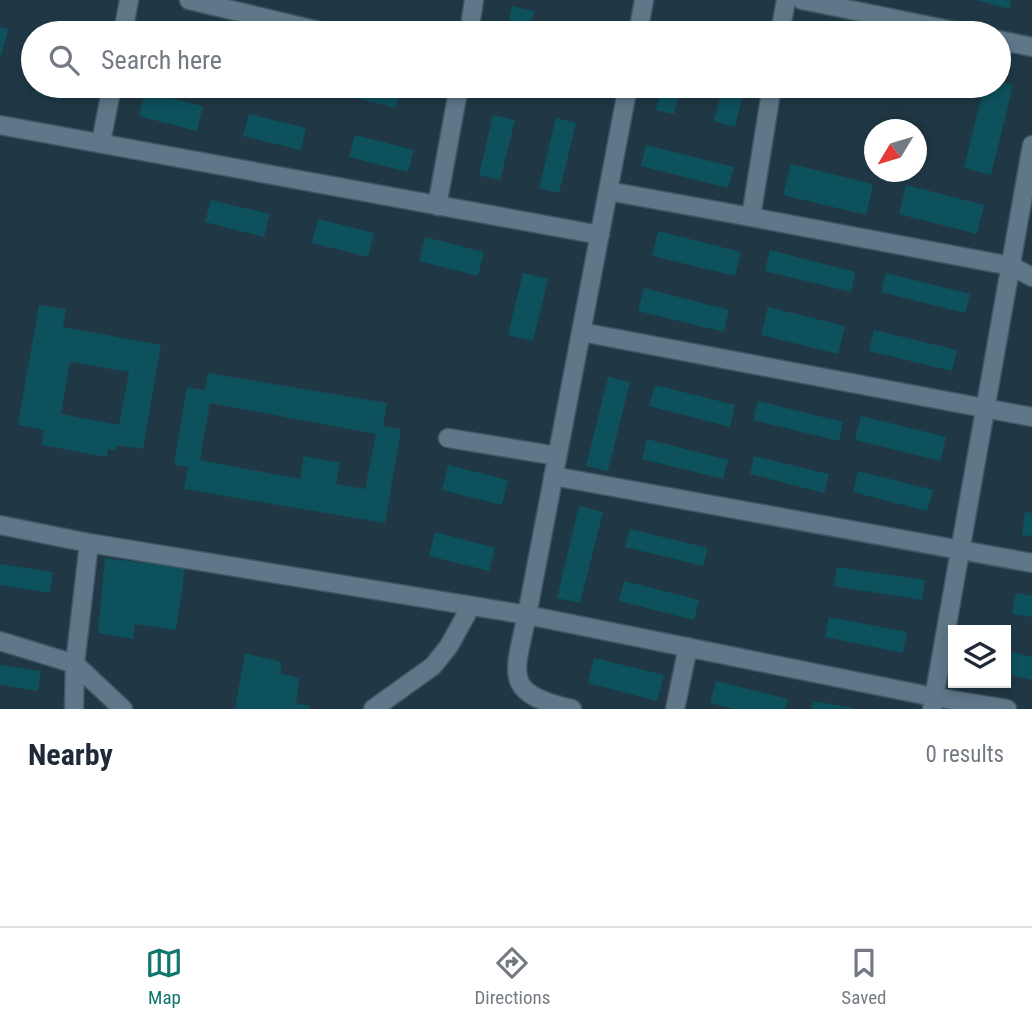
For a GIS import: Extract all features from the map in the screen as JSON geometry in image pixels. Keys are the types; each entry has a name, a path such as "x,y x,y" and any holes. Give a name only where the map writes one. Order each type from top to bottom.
{"street":[{"path":"125,21 129,0"},
{"path":"189,0 277,21"},
{"path":"470,21 474,0"},
{"path":"640,21 644,0"},
{"path":"782,21 786,0"},
{"path":"802,0 905,21"},
{"path":"1011,43 1032,47"},
{"path":"101,142 110,98"},
{"path":"437,206 457,98"},
{"path":"572,709 534,698 519,683 516,670 626,98"},
{"path":"751,217 770,98"},
{"path":"0,125 600,235"},
{"path":"933,703 1032,145"},
{"path":"608,191 1011,266 1032,276"},
{"path":"581,332 1032,417"},
{"path":"448,438 557,456"},
{"path":"554,476 1032,563"},
{"path":"0,524 89,543 527,615 688,647 933,703 1007,709"},
{"path":"74,709 75,664 89,543"},
{"path":"373,709 433,666 449,646 471,606"},
{"path":"0,641 75,664 123,709"},
{"path":"676,709 688,647"}],"building":[{"path":"976,0 1011,0 1009,9"},
{"path":"512,6 534,11 532,21 509,21"},
{"path":"0,27 8,29 1,56 0,56"},
{"path":"144,98 170,98 203,106 197,131 139,116"},
{"path":"357,98 398,98 396,108"},
{"path":"658,98 678,98 674,114 656,110"},
{"path":"720,98 742,98 735,127 714,121"},
{"path":"981,98 1010,98 991,175 964,168"},
{"path":"249,114 306,128 301,150 243,136"},
{"path":"493,115 515,120 500,180 479,175"},
{"path":"556,118 576,123 559,193 539,188"},
{"path":"355,135 414,150 408,172 349,157"},
{"path":"646,145 734,167 728,188 641,166"},
{"path":"791,164 873,184 866,215 783,195"},
{"path":"906,185 984,205 977,234 899,214"},
{"path":"211,200 270,214 264,237 205,222"},
{"path":"318,219 374,233 368,257 312,243"},
{"path":"658,231 741,252 735,276 652,256"},
{"path":"425,237 484,252 478,276 419,261"},
{"path":"770,250 855,272 851,292 765,271"},
{"path":"523,273 548,279 533,341 508,335"},
{"path":"886,273 970,294 965,313 881,292"},
{"path":"644,288 729,310 724,332 638,311"},
{"path":"39,305 66,309 63,327 161,345 143,449 117,445 116,450 108,449 107,457 42,445 44,430 18,425","holes":["70,362 129,372 119,425 61,414"]},
{"path":"768,307 845,326 838,354 761,335"},
{"path":"874,330 957,350 952,371 869,351"},
{"path":"208,373 387,403 383,426 401,429 385,523 184,489 188,467 174,465 187,387 205,390","holes":["210,403 376,434 365,489 336,484 340,463 304,456 300,479 200,460"]},
{"path":"608,377 630,382 608,471 586,466"},
{"path":"655,385 735,405 730,427 649,406"},
{"path":"758,401 843,422 839,441 753,420"},
{"path":"861,416 946,437 940,461 855,440"},
{"path":"647,439 728,460 723,479 642,459"},
{"path":"754,456 829,474 824,493 750,474"},
{"path":"448,465 508,480 502,505 442,490"},
{"path":"858,471 933,490 927,511 853,492"},
{"path":"579,506 603,512 580,603 557,598"},
{"path":"1025,512 1032,513 1032,536 1022,535"},
{"path":"630,529 708,548 703,566 625,547"},
{"path":"435,532 495,548 489,571 429,556"},
{"path":"105,558 185,568 176,630 135,624 133,639 98,633"},
{"path":"0,564 53,572 50,593 0,585"},
{"path":"837,567 925,580 922,600 834,586"},
{"path":"624,581 699,600 694,620 619,601"},
{"path":"1016,593 1032,596 1032,617 1012,614"},
{"path":"829,617 907,632 903,653 825,637"},
{"path":"1011,651 1032,657 1032,680 1011,675"},
{"path":"245,653 281,662 281,674 299,678 296,704 310,706 309,709 235,709"},
{"path":"594,658 664,675 657,701 588,683"},
{"path":"0,665 41,671 38,691 0,685"},
{"path":"716,681 788,699 785,709 734,709 710,703"},
{"path":"813,701 852,708 852,709 812,709"}]}
